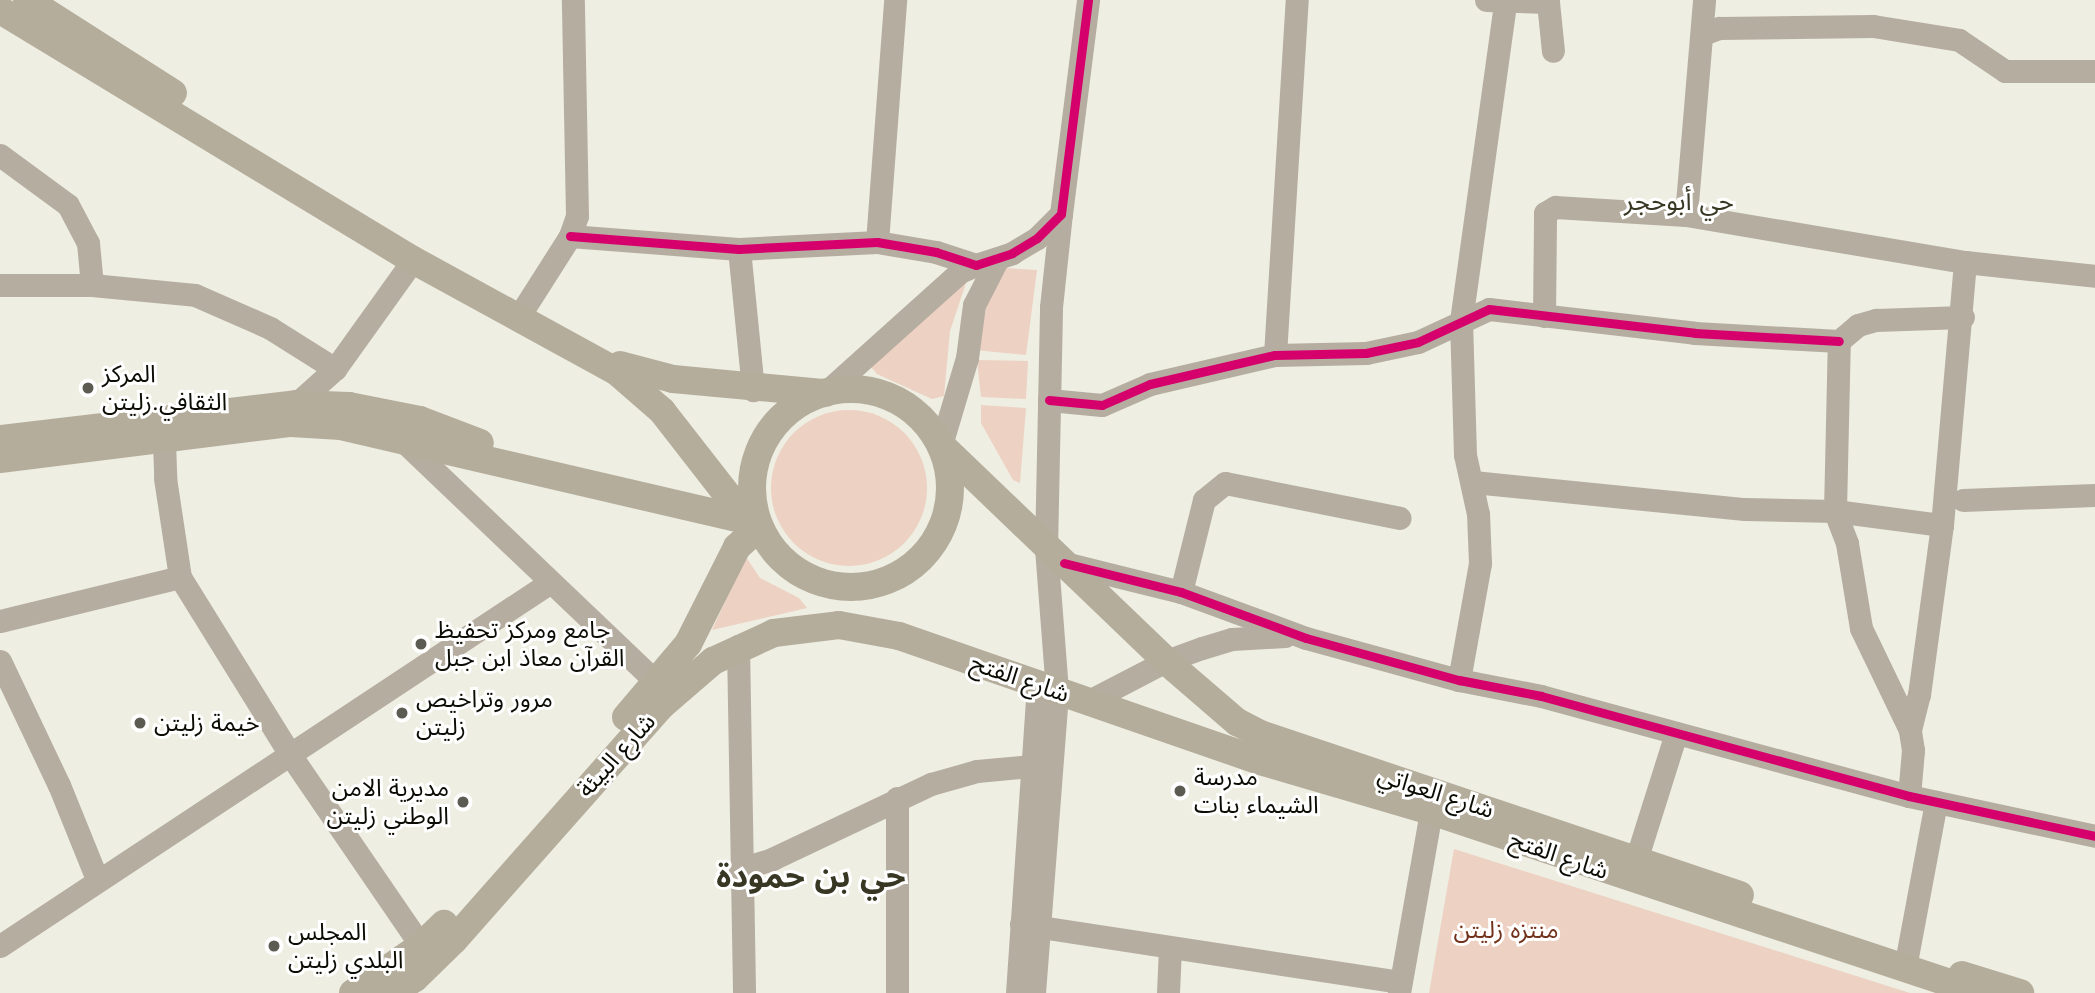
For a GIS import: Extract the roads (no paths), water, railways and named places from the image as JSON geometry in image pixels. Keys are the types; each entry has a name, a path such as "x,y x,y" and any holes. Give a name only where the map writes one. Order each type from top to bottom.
{"main road":[{"path":"27,0 522,313 631,369 753,390 825,393 852,389 879,393 904,404 925,422 941,444 950,472 950,501 942,529 926,554 903,573 850,590 818,625"},
{"path":"0,9 412,260 623,375 662,411 723,493 757,517 783,561 800,574 850,590 899,636"},
{"path":"757,517 753,471 770,433 799,404 825,393"},
{"path":"0,439 296,404 349,406 420,420 570,474 723,493"},
{"path":"0,459 164,441 291,423 341,426 757,517"},
{"name":"شارع العواتي","path":"941,444 1166,661 1219,708 1263,735 1637,857 1907,957 2020,993"},
{"name":"شارع البيئة","path":"353,993 421,946 656,682 707,613 737,547 757,517"},
{"name":"شارع البيئة","path":"391,993 415,985 661,706 738,646 818,625 899,636"},
{"name":"شارع الفتح","path":"899,636 1260,761 1430,811 1980,993"}],"street":[{"path":"522,313 570,236 580,197 573,0"},
{"path":"877,242 895,0"},
{"path":"1017,993 1030,925 1055,556 1049,400 1051,307 1088,0"},
{"path":"1275,355 1297,0"},
{"path":"1686,215 1704,0"},
{"path":"1459,680 1480,563 1473,482 1465,455 1461,321 1495,1 1548,2 1553,51"},
{"path":"1703,34 1719,28 1873,26 1959,40 2005,71 2095,71"},
{"path":"0,155 68,205 88,243 92,285"},
{"path":"1544,316 1545,213 1555,206 1686,215 1965,262 2095,276"},
{"path":"825,393 960,272 1037,238 1061,214"},
{"path":"570,236 739,249 877,242 986,262"},
{"path":"739,249 753,390"},
{"path":"296,404 335,369 412,260"},
{"path":"941,444 967,358 974,305 986,262"},
{"path":"1910,730 1919,695 1942,525 1964,317 1965,262"},
{"path":"0,285 92,285 195,295 270,328 335,369"},
{"path":"1049,400 1102,405 1150,384 1275,355 1366,353 1418,342 1489,309 1746,337 1839,341 1858,325 1876,320 1964,317"},
{"path":"1839,341 1835,511 1847,543 1861,628 1910,730 1913,750 1909,796"},
{"path":"401,439 656,682"},
{"path":"164,441 164,478 180,577 291,756 421,946"},
{"path":"1181,592 1204,500 1225,482 1400,518"},
{"path":"1473,482 1745,509 1835,511 1942,525"},
{"path":"1963,500 2095,495"},
{"path":"1055,556 1181,592 1306,638 1459,680 1676,733 1909,796 2095,836"},
{"path":"0,621 180,577"},
{"path":"0,946 97,879 291,756 550,583"},
{"path":"1089,701 1166,661 1232,639 1266,634 1306,638"},
{"path":"738,646 744,993"},
{"path":"0,661 59,785 97,879"},
{"path":"1034,993 1030,925 1031,766 1047,688"},
{"path":"1637,857 1676,733"},
{"path":"740,869 784,854 897,798 977,771 1031,766"},
{"path":"897,798 897,993"},
{"path":"1907,957 1936,802"},
{"path":"1030,925 1399,988 1430,811"},
{"path":"1168,993 1170,948"}],"place":[{"name":"المركز الثقافي.زليتن","path":"88,388"},
{"name":"جامع ومركز تحفيظ القرآن معاذ ابن جبل","path":"421,644"},
{"name":"مرور وتراخيص زليتن","path":"402,713"},
{"name":"خيمة زليتن","path":"140,723"},
{"name":"مدرسة الشيماء بنات","path":"1180,791"},
{"name":"مديرية الامن الوطني زليتن","path":"463,802"},
{"name":"المجلس البلدي زليتن","path":"274,946"}],"district":[{"name":"حي أبوحجر","path":"1679,202"},
{"name":"حي بن حمودة","path":"811,876"}],"park label":[{"name":"منتزه زليتن","path":"1506,930"}]}
